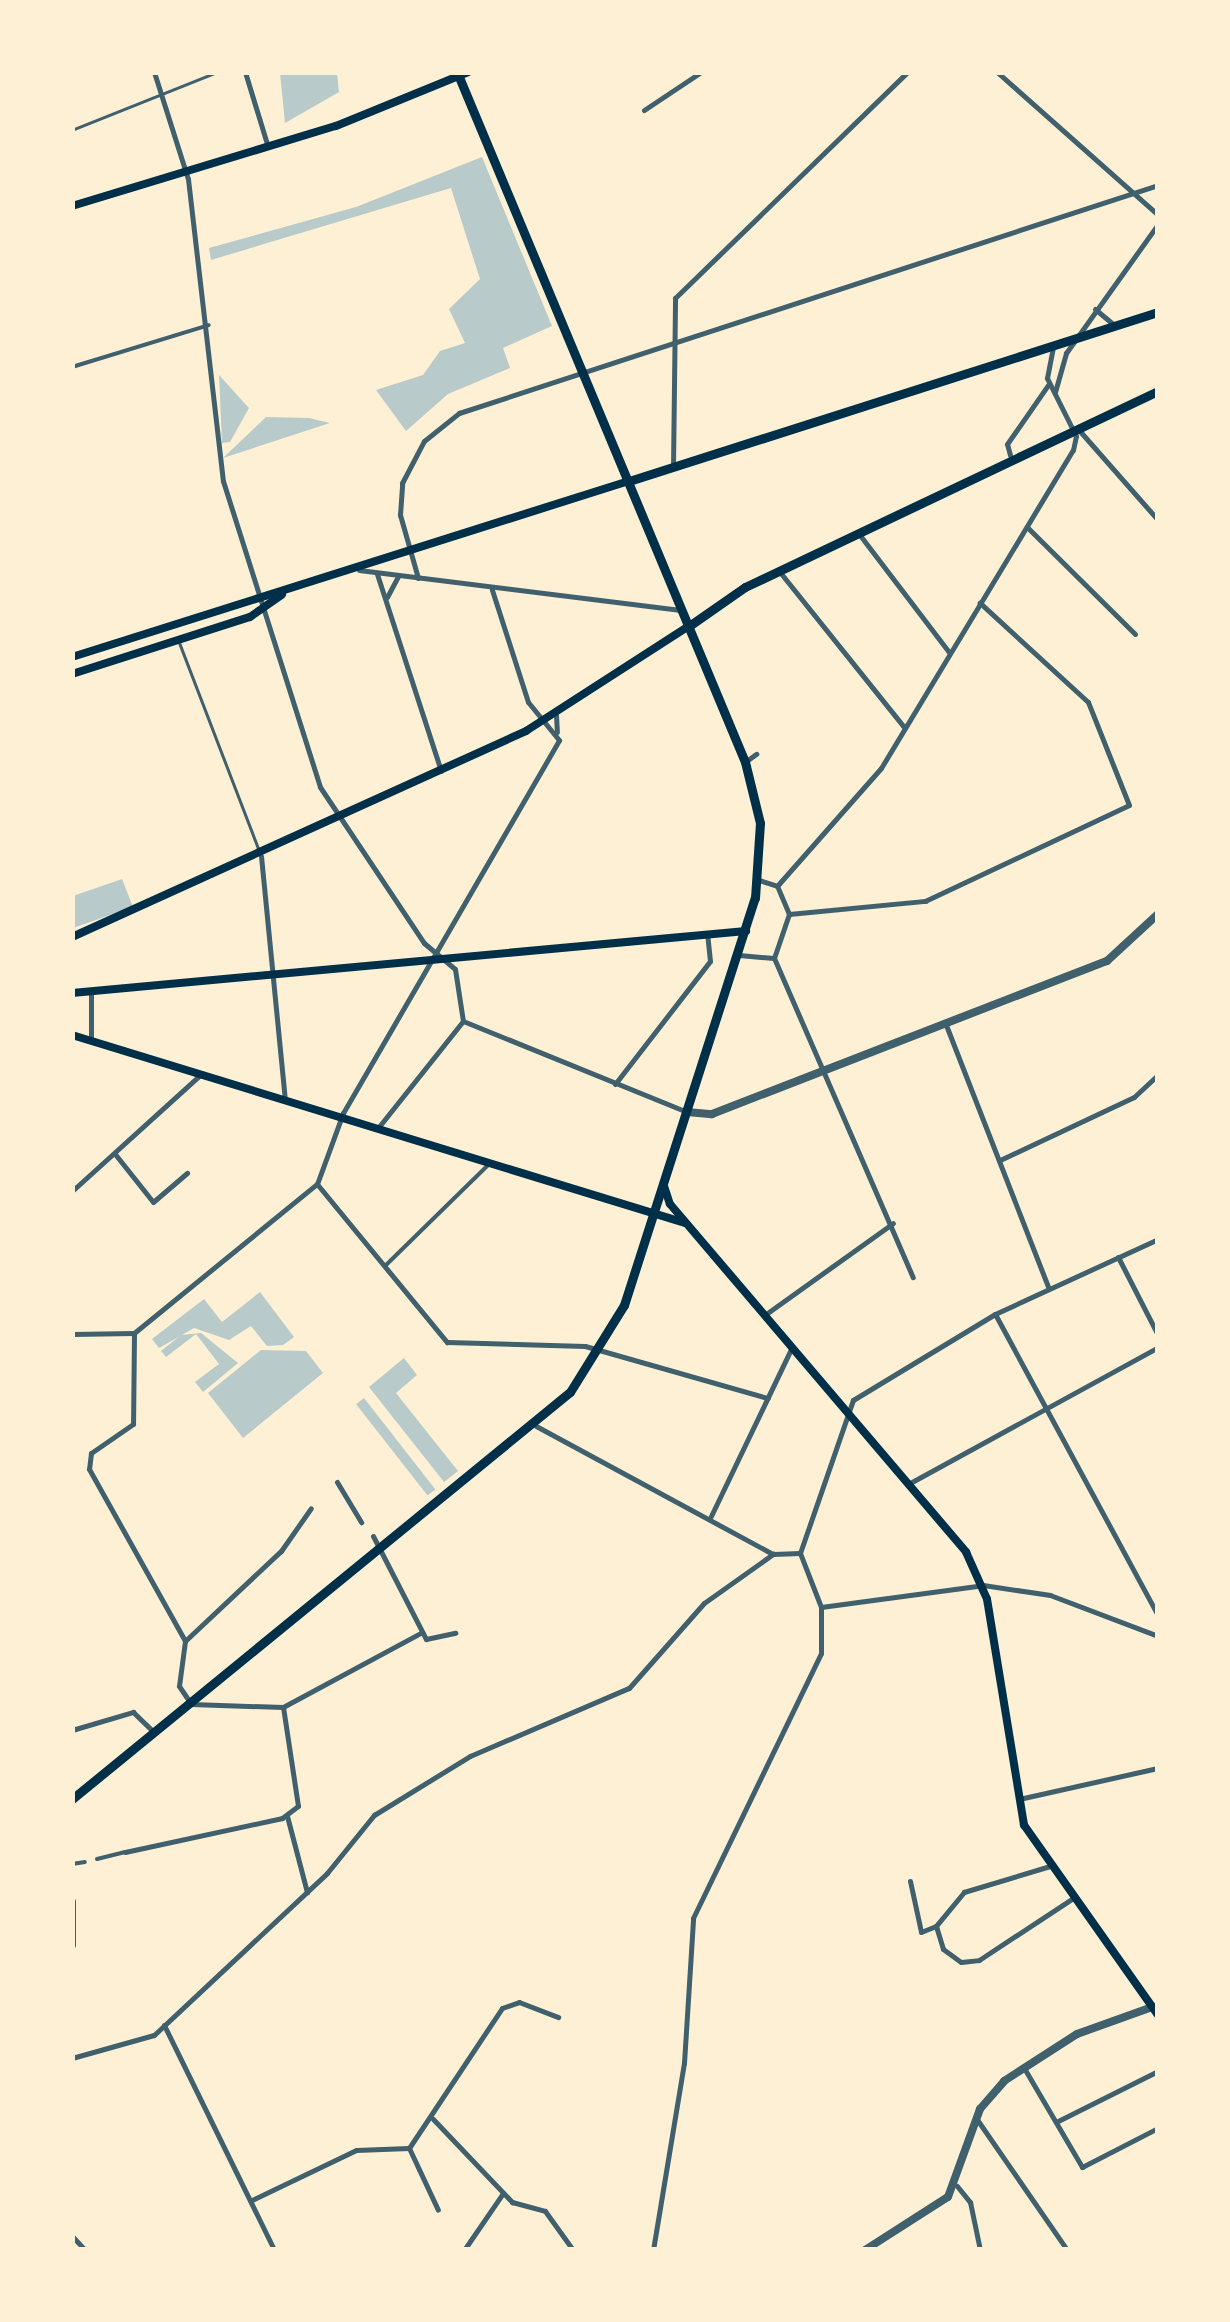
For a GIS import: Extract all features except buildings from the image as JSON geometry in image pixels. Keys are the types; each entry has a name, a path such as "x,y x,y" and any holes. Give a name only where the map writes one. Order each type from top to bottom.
{"main road":[{"path":"72,206 268,147 461,74 744,762 760,823 759,880 739,955 664,1186 601,1351 536,1426 72,1798"},
{"path":"72,657 260,598 283,595 359,570 410,547 1158,312"},
{"path":"72,941 556,715 689,626 709,606 1010,454 1158,391"},
{"path":"72,674 263,611 283,595"},
{"path":"682,609 709,606"},
{"path":"72,993 434,955 746,931"},
{"path":"72,1035 687,1224"},
{"path":"664,1186 687,1224 910,1483 984,1585 1018,1799 1050,1866 1154,2011"}],"street":[{"path":"154,72 186,171 209,325 223,482 263,611 338,820 434,955 455,969 462,1021 376,1130"},
{"path":"245,72 268,147"},
{"path":"644,110 701,72"},
{"path":"673,466 680,290 907,72"},
{"path":"997,72 1158,215"},
{"path":"418,578 402,484 436,429 582,370 1158,186"},
{"path":"1055,392 1076,340 1095,308 1158,224"},
{"path":"1095,308 1115,326"},
{"path":"72,367 209,325"},
{"path":"1010,454 1007,444 1048,384 1053,348"},
{"path":"1048,384 1072,425 1158,520"},
{"path":"777,886 870,782 1073,450 1072,425"},
{"path":"1026,528 1135,634"},
{"path":"857,531 949,653"},
{"path":"359,570 653,614 682,609"},
{"path":"779,570 904,728"},
{"path":"377,573 440,771"},
{"path":"387,597 398,576"},
{"path":"492,590 538,723 556,732"},
{"path":"789,914 925,901 1130,804 1088,702 980,602"},
{"path":"72,1334 134,1333 317,1184 340,1118 556,732 556,715"},
{"path":"744,762 756,754"},
{"path":"261,856 286,1101"},
{"path":"759,880 777,886 789,914 774,958 894,1223 913,1277"},
{"path":"462,1021 704,1117 1114,957 1158,914"},
{"path":"615,1084 710,961 705,932"},
{"path":"739,955 774,958"},
{"path":"91,991 91,1041"},
{"path":"946,1025 1049,1289"},
{"path":"72,1191 200,1075"},
{"path":"1000,1160 1155,1078"},
{"path":"115,1154 153,1202 187,1173"},
{"path":"385,1266 488,1165"},
{"path":"317,1184 447,1342 601,1351 768,1398"},
{"path":"766,1314 894,1223"},
{"path":"653,2250 684,2063 693,1918 814,1674 821,1607 800,1553 853,1400 995,1314 1158,1240"},
{"path":"1118,1257 1158,1335"},
{"path":"995,1314 1158,1615"},
{"path":"134,1333 134,1424 91,1453 89,1469 185,1641 180,1686 191,1704 283,1707 422,1632"},
{"path":"712,1516 793,1344"},
{"path":"910,1483 1158,1347"},
{"path":"536,1426 712,1516 773,1554 800,1553"},
{"path":"337,1482 361,1522"},
{"path":"185,1641 281,1551 311,1508"},
{"path":"373,1536 422,1632 432,1640 455,1633"},
{"path":"72,1544 72,1712"},
{"path":"72,2058 164,2025 308,1892 374,1815 470,1756 628,1688 694,1612 773,1554"},
{"path":"821,1607 984,1585 1050,1595 1158,1636"},
{"path":"96,1859 287,1816 302,1795 283,1707"},
{"path":"72,1730 133,1712 154,1733"},
{"path":"1018,1799 1158,1768"},
{"path":"287,1816 308,1892"},
{"path":"72,1864 85,1862"},
{"path":"910,1881 922,1932 936,1926 964,1892 1050,1866"},
{"path":"936,1926 952,1958 970,1962 1073,1898"},
{"path":"72,1902 72,1945"},
{"path":"252,2200 356,2150 409,2148 433,2119 502,2008 519,2002 558,2017"},
{"path":"865,2250 957,2186 976,2118 1024,2068 1077,2034 1154,2011"},
{"path":"164,2025 274,2250"},
{"path":"1024,2068 1082,2166 1158,2128"},
{"path":"1056,2122 1158,2071"},
{"path":"976,2118 1067,2250"},
{"path":"433,2119 503,2194 546,2212 572,2250"},
{"path":"409,2148 438,2210"},
{"path":"957,2186 970,2202 980,2250"},
{"path":"464,2250 503,2194"},
{"path":"72,2236 86,2250"}],"lane":[{"path":"72,130 217,72"},
{"path":"172,626 261,856"}],"shaded area":[{"path":"280,73 337,73 339,92 285,123"},
{"path":"482,157 552,326 503,348 510,368 448,394 406,431 376,390 423,375 440,351 465,343 449,309 480,279 451,188 211,260 209,248 356,207"},
{"path":"219,375 249,408 230,442 222,443"},
{"path":"266,417 309,418 330,423 223,458"},
{"path":"122,879 133,907 73,928 73,896"},
{"path":"260,1292 294,1337 283,1345 267,1346 251,1326 229,1340 194,1328 159,1348 152,1339 204,1299 222,1322"},
{"path":"201,1333 238,1363 203,1392 195,1382 219,1364 196,1334 166,1357 161,1351 181,1335"},
{"path":"261,1350 306,1351 323,1373 243,1438 208,1393"},
{"path":"404,1358 417,1375 396,1393 458,1471 444,1482 369,1387"},
{"path":"364,1398 435,1489 428,1496 356,1404"}]}
